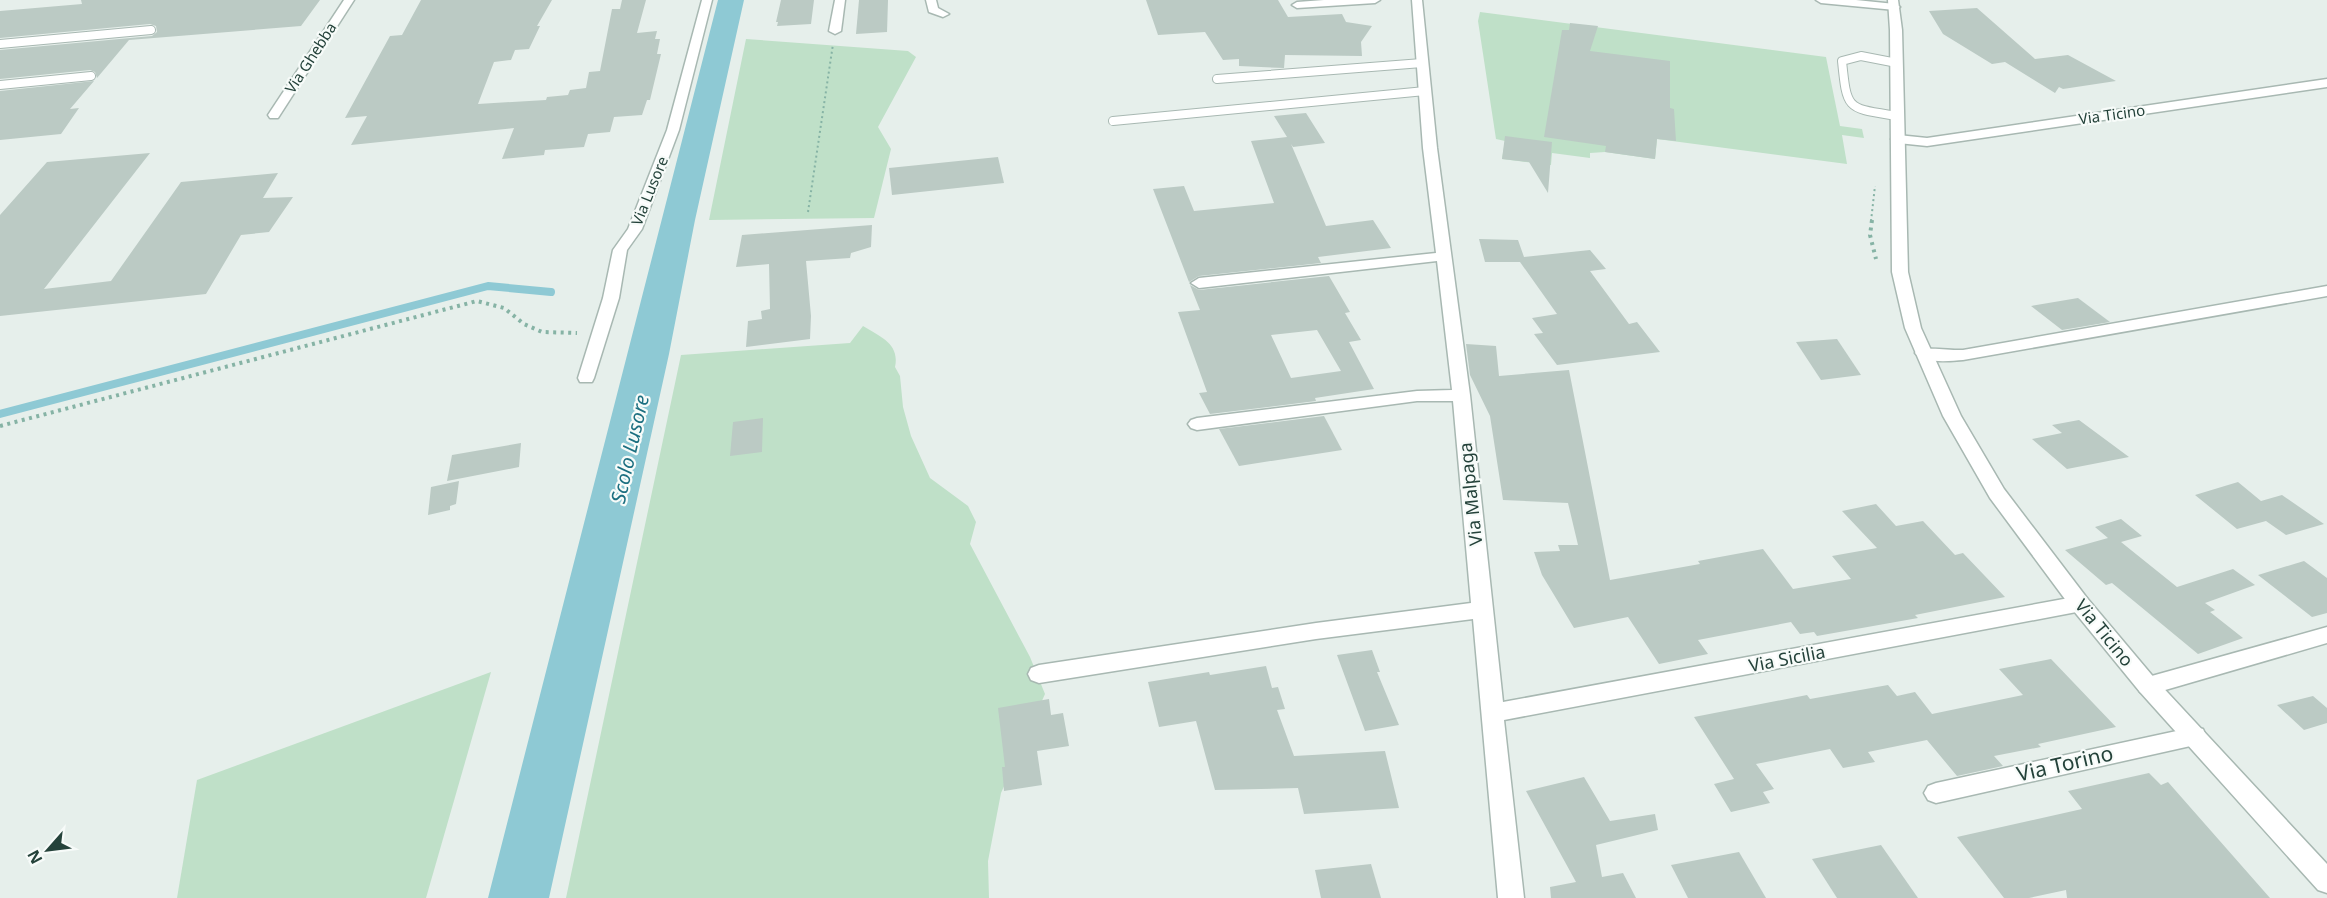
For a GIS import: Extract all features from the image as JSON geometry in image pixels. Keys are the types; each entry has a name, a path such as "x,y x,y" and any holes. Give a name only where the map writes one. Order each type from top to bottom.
{"street":[{"name":"Via Ghebba","path":"274,115 349,0"},
{"name":"Via Lusore","path":"586,378 611,298 620,250 635,229 673,130 706,0"},
{"path":"835,31 840,0"},
{"path":"931,0 933,10 943,14"},
{"path":"1297,5 1375,0"},
{"name":"Via Malpaga","path":"1418,0 1430,148 1461,395 1511,898"},
{"path":"1821,0 1894,4"},
{"name":"Via Ticino","path":"1894,4 1900,272 1908,309 1923,353 1952,416 1997,493 2080,604 2148,686 2327,882"},
{"name":"Via Ticino","path":"1898,139 1927,142 2327,83"},
{"path":"1199,283 1445,256"},
{"path":"1923,353 1945,356 1964,355 2327,291"},
{"path":"1197,424 1417,396 1461,395"},
{"name":"Via Sicilia","path":"1493,713 2080,604"},
{"path":"1039,674 1316,631 1482,610"},
{"path":"2148,686 2327,635"},
{"name":"Via Torino","path":"1936,793 2194,736"}],"lane":[{"path":"0,44 151,30"},
{"path":"1897,63 1858,57 1849,57 1842,62 1846,98 1849,103 1869,111 1898,116"},
{"path":"1217,79 1422,63"},
{"path":"0,85 91,76"},
{"path":"1113,121 1425,91"}],"path":[{"path":"808,212 835,31"},
{"path":"1876,183 1870,235 1879,270"},
{"path":"0,426 477,301 504,308 524,324 542,332 572,334 602,327"}],"green space":[{"path":"1480,12 1826,57 1840,126 1862,129 1864,138 1842,135 1847,164 1657,139 1655,159 1605,152 1590,153 1590,158 1552,153 1551,165 1502,159 1505,141 1496,139 1478,21"},
{"path":"746,39 908,51 916,57 878,127 891,149 874,218 709,220"},
{"path":"863,326 888,342 895,352 895,367 900,376 903,407 911,436 930,478 968,506 976,522 970,544 1030,657 1045,694 1001,793 988,861 989,898 566,898 681,355 850,343"},
{"path":"491,672 426,898 177,898 197,780"}],"water":[{"name":"Scolo Lusore","path":"718,0 744,0 695,220 669,354 549,898 488,898"}],"building":[{"path":"81,0 320,0 301,26 129,40 97,78 95,72 90,70 0,79 0,50 152,36 157,32 156,26 150,24 0,38 0,11 82,4"},
{"path":"421,0 552,0 537,26 540,26 529,49 515,50 511,60 494,62 478,104 546,100 547,97 568,95 570,90 586,88 589,72 600,71 612,9 620,9 622,0 646,0 637,33 657,31 655,39 660,39 657,54 661,54 650,100 647,100 642,115 614,117 610,132 588,134 584,147 545,150 544,155 502,159 514,128 351,145 367,116 345,118 390,36 402,35"},
{"path":"781,0 814,0 811,24 777,26"},
{"path":"859,0 888,0 887,32 856,34"},
{"path":"1146,0 1278,0 1288,17 1342,14 1346,22 1372,26 1361,42 1362,56 1285,55 1284,68 1239,66 1239,59 1223,60 1205,32 1158,35"},
{"path":"1977,8 2035,59 2068,55 2116,81 2063,89 2059,87 2055,93 2005,62 1992,64 1943,34 1929,11"},
{"path":"1570,23 1598,26 1590,51 1670,61 1670,108 1674,109 1676,141 1657,139 1655,159 1605,152 1606,146 1544,137 1562,30 1569,30"},
{"path":"94,81 70,109 79,108 61,134 0,140 0,91"},
{"path":"1306,113 1325,143 1293,147 1291,144 1326,226 1373,220 1391,248 1318,257 1321,263 1199,276 1189,282 1153,189 1184,186 1194,211 1274,203 1251,141 1287,137 1274,116"},
{"path":"1505,136 1552,142 1548,193 1529,162 1502,159"},
{"path":"150,153 44,289 111,281 181,182 278,173 263,198 293,197 269,232 241,235 206,294 0,316 0,215 47,162"},
{"path":"998,157 1004,183 892,195 889,168"},
{"path":"872,225 871,247 851,253 850,258 806,261 811,316 810,339 746,347 748,321 762,319 761,311 770,309 769,264 736,267 742,235"},
{"path":"1479,239 1518,240 1524,257 1590,250 1606,269 1590,271 1629,324 1637,322 1660,352 1557,365 1534,334 1543,333 1532,318 1557,314 1520,262 1485,262"},
{"path":"1329,276 1350,312 1345,313 1361,340 1349,342 1374,389 1315,398 1316,401 1210,414 1199,393 1207,392 1178,312 1200,310 1190,285 1199,290","holes":["1317,330 1341,371 1291,378 1271,335"]},
{"path":"2078,298 2110,322 2062,330 2031,306"},
{"path":"1837,339 1861,375 1821,380 1796,342"},
{"path":"1466,344 1496,346 1499,376 1569,370 1610,580 1700,564 1698,561 1763,549 1793,589 1851,579 1832,556 1877,548 1842,511 1876,504 1896,526 1923,521 1955,555 1963,553 2005,597 1915,615 1918,618 1817,636 1814,632 1800,634 1791,622 1698,640 1708,654 1659,664 1628,617 1574,628 1542,575 1534,552 1560,551 1558,545 1578,545 1568,503 1503,500 1490,416 1470,375"},
{"path":"1324,416 1342,450 1239,466 1219,429"},
{"path":"763,418 762,452 730,456 733,422"},
{"path":"2079,420 2129,457 2067,469 2032,439 2062,433 2052,425"},
{"path":"521,443 519,467 447,481 452,455"},
{"path":"459,481 456,504 450,506 450,510 428,515 431,487"},
{"path":"2238,482 2261,501 2282,495 2324,524 2286,535 2266,521 2237,529 2195,495"},
{"path":"2121,519 2142,536 2121,542 2177,587 2233,569 2255,585 2205,603 2215,610 2210,612 2243,638 2198,654 2112,583 2106,585 2065,550 2108,538 2095,527"},
{"path":"2304,561 2327,578 2327,613 2312,617 2258,575"},
{"path":"1372,650 1380,672 1377,672 1399,725 1365,731 1337,655"},
{"path":"2051,659 2116,727 2038,744 2041,747 1994,756 2003,766 1957,776 1927,740 1868,752 1875,762 1843,768 1830,749 1756,764 1774,789 1763,792 1770,803 1731,812 1714,784 1734,779 1694,717 1807,695 1810,699 1888,685 1897,696 1915,692 1932,714 2023,695 1999,669"},
{"path":"1266,666 1272,688 1278,687 1285,709 1277,710 1294,756 1385,751 1399,808 1304,814 1298,788 1215,790 1196,721 1159,727 1148,682"},
{"path":"2313,696 2327,708 2327,723 2304,730 2277,705"},
{"path":"1049,699 1051,715 1063,713 1069,746 1037,751 1042,785 1004,791 1002,767 1005,767 998,708"},
{"path":"2149,773 2161,785 2168,782 2270,898 2067,898 2066,890 2029,898 2004,898 1957,837 2082,809 2068,791"},
{"path":"1584,777 1610,821 1655,814 1658,830 1596,845 1602,877 1623,873 1636,898 1551,898 1550,887 1576,882 1526,791"},
{"path":"1881,845 1918,898 1837,898 1812,859"},
{"path":"1739,852 1766,898 1688,898 1671,865"},
{"path":"1371,864 1381,898 1321,898 1315,870"}],"waterway":[{"path":"0,414 488,286 551,292"}]}
